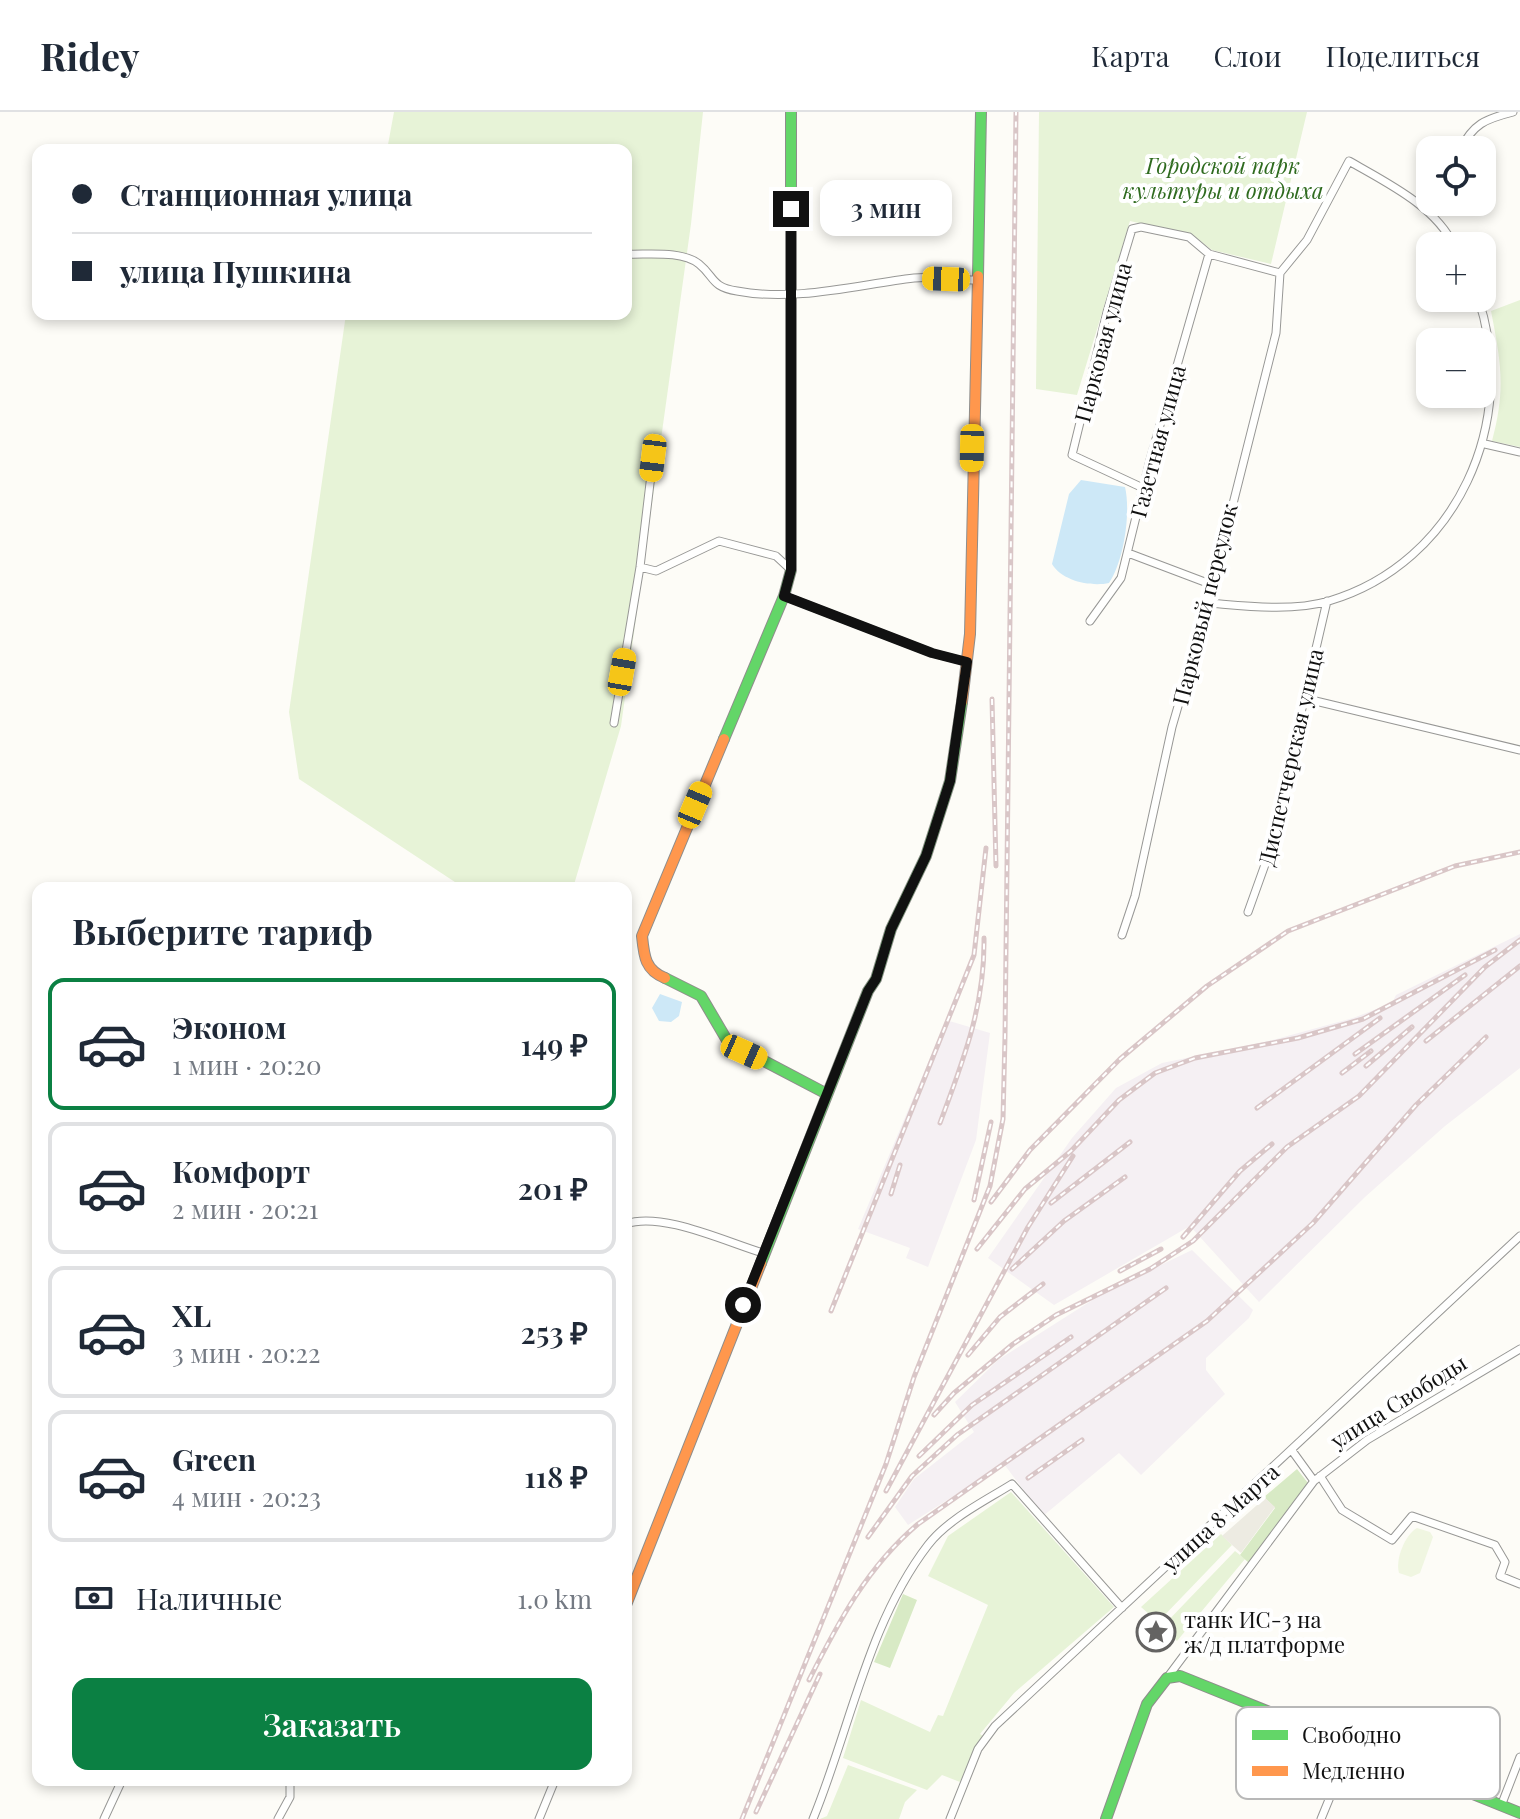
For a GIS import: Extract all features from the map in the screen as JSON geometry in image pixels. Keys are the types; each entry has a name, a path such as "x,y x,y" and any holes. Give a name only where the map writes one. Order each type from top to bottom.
{"street":[{"path":"791,112 791,570 784,596 642,936 643,959 658,978 694,991 710,1007 725,1040 827,1094"},
{"path":"632,1590 763,1253 868,991 876,979 891,929 926,856 946,796 960,724 970,634 981,112"},
{"path":"1467,136 1481,120 1513,112"},
{"path":"1209,254 1280,273 1307,240 1349,161 1416,204"},
{"path":"1428,216 1446,232"},
{"name":"Парковая улица","path":"1143,488 1072,455 1107,312 1132,229 1141,227 1189,237 1209,254"},
{"path":"632,254 680,257 699,264 714,284 737,291 791,294 867,288 916,278 976,280"},
{"name":"Газетная улица","path":"1090,621 1121,578 1209,254"},
{"name":"Парковый переулок","path":"1122,935 1135,896 1172,727 1208,603 1210,584 1276,333 1280,273"},
{"path":"1208,603 1258,608 1327,601 1368,585 1420,550 1458,500 1485,444 1494,371 1481,312"},
{"path":"1485,444 1520,452"},
{"path":"614,723 640,567 653,458"},
{"path":"640,567 656,571 719,541 776,556 791,570"},
{"path":"1128,553 1210,584"},
{"path":"784,596 932,653 967,662"},
{"name":"Диспетчерская улица","path":"1248,912 1267,859 1327,601"},
{"path":"1303,698 1520,750"},
{"path":"632,1222 641,1218 679,1226 763,1253"},
{"name":"улица 8 Марта","path":"950,1819 978,1749 995,1726 1293,1452 1520,1236"},
{"name":"улица Свободы","path":"1106,1819 1147,1704 1317,1478 1367,1440 1520,1349"},
{"path":"1293,1452 1342,1510 1392,1540 1412,1516 1495,1545 1505,1562 1500,1576 1520,1584"},
{"path":"813,1819 839,1755 866,1669 900,1590 930,1542 974,1508 1012,1484 1122,1608"},
{"path":"1167,1678 1191,1678 1259,1707"},
{"path":"1501,1806 1520,1757"},
{"path":"104,1819 119,1786"},
{"path":"278,1819 290,1797 290,1786"},
{"path":"539,1819 553,1786"},
{"path":"1321,1819 1329,1799"},
{"path":"1484,1799 1514,1814"}],"shaded area":[{"path":"1520,934 1520,1068 1445,1126 1365,1197 1259,1302 1190,1226 1054,1305 988,1258 1072,1138 1116,1088 1162,1063 1265,1042 1353,1018 1392,1003 1396,995"},
{"path":"946,1020 990,1033 976,1140 928,1267 906,1258 910,1248 858,1229"},
{"path":"1192,1250 1253,1310 1249,1318 1206,1358 1206,1370 1225,1394 1141,1475 1119,1453 1043,1516 1004,1464 908,1525 895,1507 914,1479 974,1432 955,1402 998,1360 1105,1292"},
{"path":"1265,1498 1275,1507 1241,1553 1222,1536"}],"green space":[{"path":"394,112 703,112 691,224 621,726 575,882 455,882 299,779 289,712 345,320 632,320 632,144 388,144"},
{"name":"Городской парк культуры и отдыха","path":"1039,112 1307,112 1271,264 1212,250 1194,236 1130,221 1077,395 1036,389"},
{"path":"1520,300 1520,447 1492,441 1500,391 1496,328 1491,312 1496,312 1496,309"},
{"path":"1297,1469 1308,1483 1249,1563 1240,1555 1275,1508 1264,1497"},
{"path":"1011,1492 1114,1607 1014,1693 980,1734 983,1736 960,1782 942,1775 927,1790 843,1758 861,1700 930,1732 938,1715 943,1716 988,1605 928,1576 948,1536"},
{"path":"1417,1528 1430,1532 1433,1537 1420,1573 1411,1577 1399,1573 1398,1561 1405,1542"},
{"path":"1221,1534 1232,1545 1158,1622 1141,1607"},
{"path":"1235,1551 1245,1559 1177,1641 1162,1627"},
{"path":"903,1594 917,1600 890,1668 874,1662"},
{"path":"848,1765 917,1790 905,1802 899,1819 820,1819 827,1816"}],"water":[{"path":"1081,480 1125,487 1125,536 1119,562 1109,583 1094,584 1070,579 1052,564 1069,494"},
{"path":"660,994 682,1002 679,1016 671,1022 659,1021 652,1008"}],"railway":[{"path":"742,1819 886,1464 914,1377 990,1186 1003,1119 1016,112"},
{"path":"992,699 996,866"},
{"path":"831,1311 974,955 986,848"},
{"path":"991,1202 1030,1150 1120,1059 1207,986 1288,931 1455,866 1520,852"},
{"path":"940,1123 977,1010 984,938"},
{"path":"934,1415 954,1393 1013,1344 1056,1315 1150,1269 1193,1241 1287,1147 1359,1096 1485,967 1520,940"},
{"path":"977,1249 1025,1189 1071,1151 1119,1100 1155,1073 1195,1058 1298,1038 1363,1019 1495,950"},
{"path":"1426,1041 1520,966"},
{"path":"1355,1054 1465,975"},
{"path":"1257,1108 1380,1018"},
{"path":"1366,1066 1412,1027"},
{"path":"809,1680 856,1596 900,1541 918,1524 1207,1321 1313,1223 1416,1105 1486,1037"},
{"path":"1342,1073 1371,1051"},
{"path":"974,1200 991,1122"},
{"path":"1051,1203 1130,1142"},
{"path":"1183,1237 1240,1171 1272,1144"},
{"path":"886,1491 1028,1227 1073,1156"},
{"path":"891,1194 900,1165"},
{"path":"1012,1269 1064,1221 1125,1177"},
{"path":"1120,1271 1161,1249"},
{"path":"968,1355 1000,1317 1043,1284"},
{"path":"868,1537 912,1476 957,1435 1166,1288"},
{"path":"919,1456 972,1405 1071,1337"},
{"path":"1028,1478 1082,1440"},
{"path":"756,1812 820,1674"}],"traffic: fast":[{"path":"724,739 784,596 791,570 791,112"},
{"path":"978,276 981,112"},
{"path":"761,1263 868,991 876,979 891,929 926,856 950,781 962,702"},
{"path":"665,978 701,996 728,1042 827,1094"},
{"path":"1106,1819 1147,1704 1167,1678 1180,1676 1257,1707"},
{"path":"1485,1799 1520,1813"}],"traffic: slow":[{"path":"962,702 970,634 978,276"},
{"path":"665,978 649,966 642,936 724,739"},
{"path":"632,1590 761,1263"}],"place":[{"name":"танк ИС-3 на ж/д платформе","path":"1156,1632"}],"route":[{"path":"743,1305 868,991 876,979 891,929 926,856 950,781 967,662 932,653 784,596 791,570 791,209"}]}
